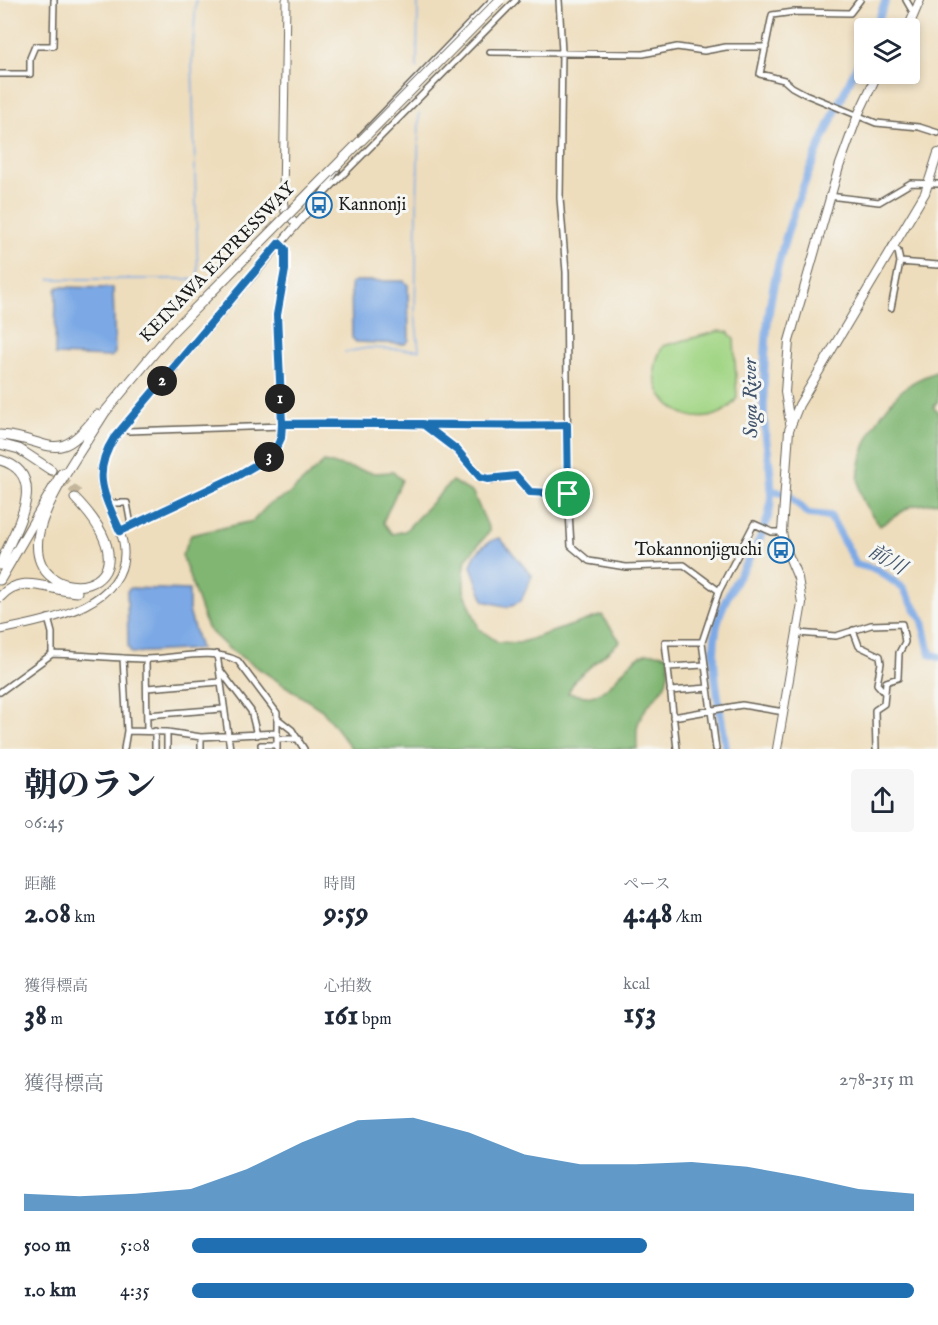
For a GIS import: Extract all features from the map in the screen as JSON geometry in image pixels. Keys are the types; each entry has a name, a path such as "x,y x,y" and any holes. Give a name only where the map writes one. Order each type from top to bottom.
{"highway":[{"name":"KEINAWA EXPRESSWAY","path":"0,580 48,494 105,411 169,335 500,0"},
{"path":"0,435 44,447 58,446 79,436 105,411"},
{"path":"0,597 11,587 23,584 82,592 94,588 108,575 115,558 112,539 102,521 77,496 99,525 109,551 108,563 102,574 89,584 77,586 60,583 46,570 38,549 38,535 45,515 68,471 105,411"},
{"path":"0,444 25,452 49,472 21,456 0,449"},
{"path":"0,460 15,466 21,473 27,494 24,511 0,566"}],"main road":[{"path":"286,0 283,199 285,212 296,224"},
{"path":"912,18 920,0"},
{"path":"777,749 798,633 801,595 782,532 790,424 785,406 788,348 829,196 858,116 873,84"},
{"path":"790,424 892,246 934,184 938,153"},
{"path":"0,630 48,618 93,602 117,584 124,552 120,531 102,489 102,465 107,450 125,425 316,202"}],"street":[{"path":"0,74 30,74 30,58 35,46 53,46 54,0"},
{"path":"316,202 365,130 492,0"},
{"path":"316,202 516,0"},
{"path":"559,0 562,52 560,198 566,272 568,494 571,546 585,558 626,567 684,565 719,591"},
{"path":"860,0 850,13 794,12 772,15 760,74 784,80 792,87 876,123 919,127 938,133"},
{"path":"906,0 914,14"},
{"path":"490,52 644,54 677,47 704,51 726,47 766,46"},
{"path":"829,196 879,202 911,183 934,184"},
{"path":"120,531 235,477 273,455 281,438 282,425 277,315 285,270 285,249 279,243"},
{"path":"891,308 900,262 898,251 892,246"},
{"path":"900,262 938,264"},
{"path":"423,424 457,450 480,477 488,479 516,476 530,492 568,494"},
{"path":"125,425 128,431 282,425 567,425"},
{"path":"108,503 127,503 131,525"},
{"path":"716,749 702,642 719,591 755,525 772,532 782,532"},
{"path":"48,618 52,633 52,654"},
{"path":"798,633 836,636 871,625 902,624 905,642 899,653 898,678 886,682 884,704 874,710 876,749"},
{"path":"853,630 859,646 880,656 877,684 885,693"},
{"path":"677,749 665,642 702,642"},
{"path":"0,692 52,654 146,659 217,654 238,661 270,702 279,719 299,739 304,749"},
{"path":"217,654 222,709 230,749"},
{"path":"123,658 127,731 124,749"},
{"path":"146,659 147,731"},
{"path":"668,668 704,665"},
{"path":"220,670 251,711 257,735"},
{"path":"147,688 220,682"},
{"path":"670,691 708,688"},
{"path":"674,717 742,705 784,712"},
{"path":"147,715 222,709"},
{"path":"277,742 279,719"},
{"path":"127,731 155,731 201,736 257,735 277,742"},
{"path":"155,731 155,749"},
{"path":"167,732 168,749"},
{"path":"201,736 201,749"},
{"path":"262,749 261,746 299,739"}],"green space":[{"path":"719,331 728,332 734,339 737,398 723,411 707,417 691,416 676,410 664,398 656,383 656,365 663,346"},
{"path":"938,371 938,401 933,407 938,412 938,502 911,506 880,526 864,503 859,489 862,456 868,439 887,407 898,395 912,383"},
{"path":"324,462 374,473 393,472 402,480 383,522 392,534 405,531 452,481 473,493 490,531 466,559 464,590 479,629 498,642 519,643 602,615 620,641 575,680 568,693 591,696 611,684 626,667 644,654 655,653 668,656 669,669 664,687 648,706 638,724 637,749 352,749 322,710 229,649 207,628 182,555 191,535 253,521 269,504 288,495"}],"water":[{"path":"355,281 404,281 408,285 409,340 405,344 356,342 352,338 351,284"},
{"path":"58,287 113,288 115,353 111,357 55,355 56,290"},
{"path":"500,538 532,576 521,601 508,607 484,601 471,566 481,548"},
{"path":"130,588 189,590 189,611 200,649 131,653 128,646 127,591"}],"waterway":[{"path":"50,279 198,279 192,62 196,0"},
{"path":"417,68 418,0"},
{"name":"Soga River","path":"879,18 886,0"},
{"name":"Soga River","path":"726,749 715,674 715,637 718,619 725,602 757,545 770,508 770,474 764,418 765,351 770,304 788,229 801,192 854,72"},
{"path":"345,352 368,348 419,350 415,314 419,113"},
{"name":"前川","path":"772,491 788,494 808,514 830,516 856,564 878,570 903,588 923,621 930,654 938,657"}],"tunnel":[{"path":"51,470 79,494"}],"place":[{"name":"Kannonji","path":"319,205"},
{"name":"Tokannonjiguchi","path":"781,550"}],"route":[{"path":"568,494 530,492 516,476 488,479 480,477 457,450 423,424 282,424 279,405 281,361 277,315 285,270 285,249 279,243 114,438 104,456 101,479 102,489 120,531 142,518 235,477 273,455 281,438 282,424 421,423 462,426 567,425 568,494"}]}
